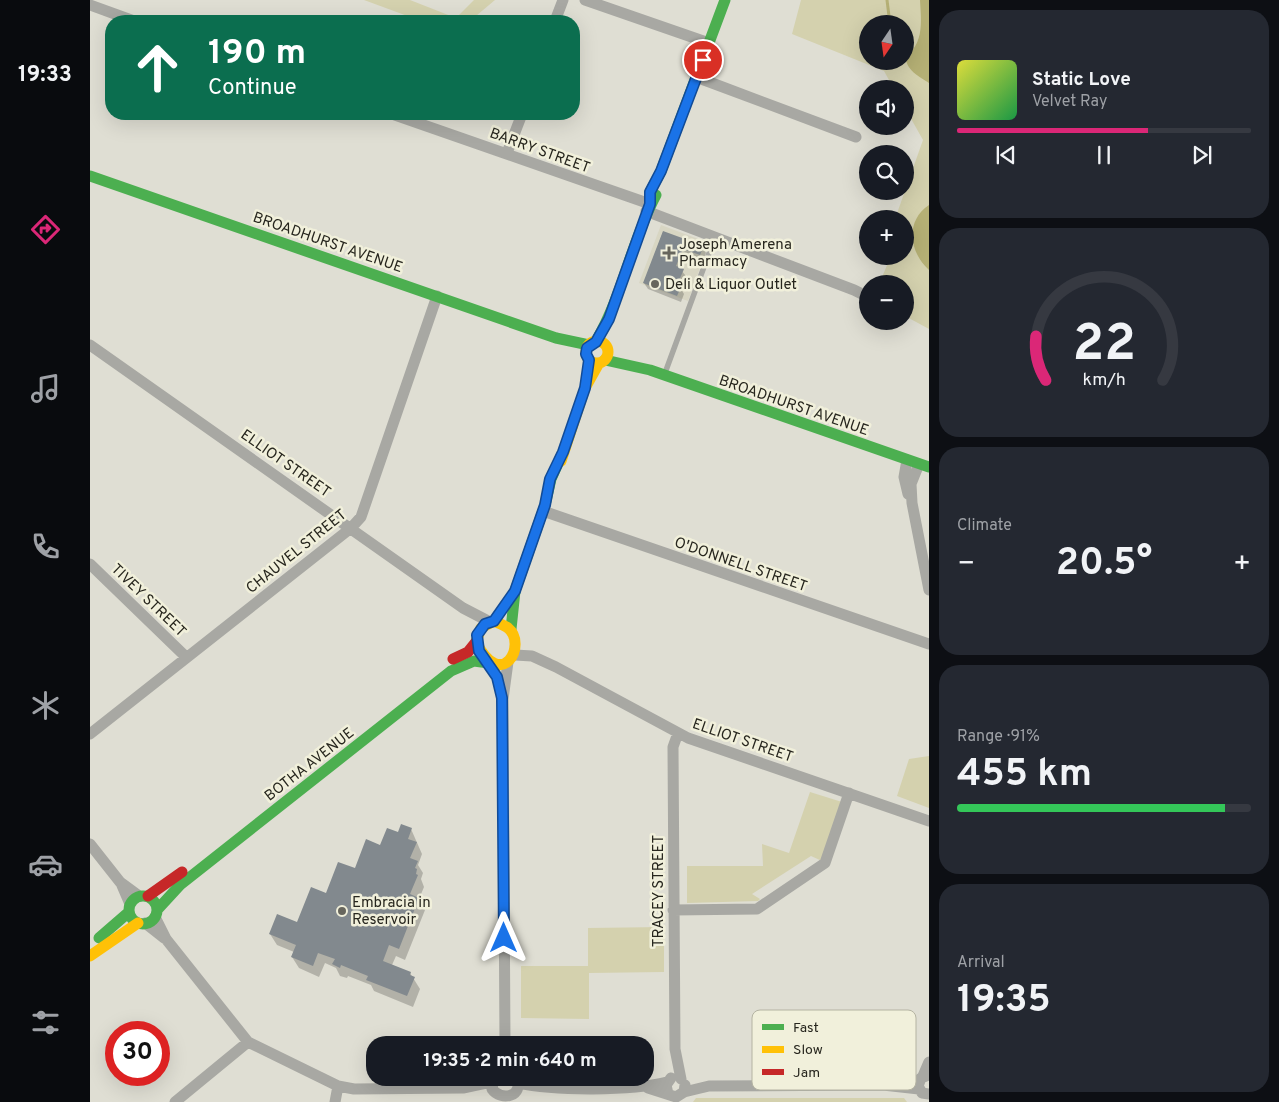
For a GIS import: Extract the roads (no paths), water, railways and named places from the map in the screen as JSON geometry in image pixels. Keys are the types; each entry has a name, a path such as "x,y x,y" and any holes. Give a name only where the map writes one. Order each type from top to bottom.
{"street":[{"path":"557,15 563,0"},
{"path":"584,0 709,43"},
{"path":"502,698 511,659 515,591 544,508 550,479 563,452 648,208 650,192 661,171 725,0"},
{"path":"90,4 118,15"},
{"path":"696,77 856,137"},
{"name":"BARRY STREET","path":"410,120 507,153 859,292"},
{"path":"507,153 520,120"},
{"name":"BROADHURST AVENUE","path":"90,176 924,466"},
{"name":"CHAUVEL STREET","path":"90,734 351,528 361,517 437,296"},
{"name":"ELLIOT STREET","path":"90,345 463,608 492,621"},
{"path":"906,460 904,477 912,503 929,590"},
{"path":"912,503 911,484 924,466"},
{"name":"O'DONNELL STREET","path":"544,508 929,644"},
{"name":"TIVEY STREET","path":"90,564 186,657"},
{"path":"505,1036 502,698 497,677 490,664 479,651 478,636 515,591"},
{"name":"ELLIOT STREET","path":"463,608 474,620 478,636"},
{"path":"492,621 504,624 513,635"},
{"name":"ELLIOT STREET","path":"513,635 556,667"},
{"name":"BOTHA AVENUE","path":"141,923 156,914 180,885 240,832 397,708 449,661 471,650 478,636"},
{"name":"ELLIOT STREET","path":"511,659 532,656 678,733 929,821"},
{"path":"490,664 497,666 511,659"},
{"name":"BOTHA AVENUE","path":"397,708 462,665 474,661 490,664"},
{"name":"TRACEY STREET","path":"676,1090 673,747 678,733"},
{"path":"673,910 757,909 825,863 849,793"},
{"name":"BOTHA AVENUE","path":"90,945 136,902 240,832"},
{"path":"90,844 136,902"},
{"path":"136,902 155,902 156,914 166,939 248,1042 338,1086 354,1089 463,1088 515,1090 639,1087 676,1090 709,1086 752,1086"},
{"path":"136,902 132,918 166,939"},
{"path":"90,956 141,923"},
{"path":"175,1102 248,1042"},
{"path":"923,1087 929,1062"},
{"path":"335,1102 338,1086"}],"lane":[{"path":"664,375 715,237"}],"waterway":[{"path":"887,0 889,15"}],"place":[{"name":"Joseph Amerena Pharmacy","path":"669,253"},
{"name":"Deli & Liquor Outlet","path":"655,284"},
{"name":"Embracia in Reservoir","path":"342,911"}]}
